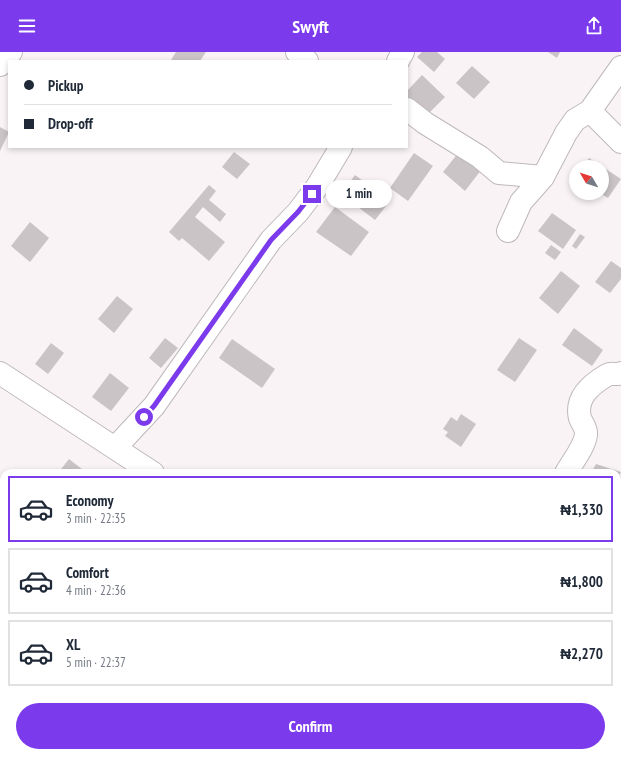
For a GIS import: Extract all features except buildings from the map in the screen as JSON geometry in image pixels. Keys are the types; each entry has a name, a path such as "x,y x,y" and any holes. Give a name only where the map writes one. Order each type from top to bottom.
{"street":[{"path":"0,65 11,52"},
{"path":"297,52 306,60"},
{"path":"508,231 521,202 543,177 570,127 575,120 590,111 621,67"},
{"path":"408,110 425,123 480,157 499,173 543,177"},
{"path":"590,111 621,142"},
{"path":"115,448 154,406 271,240 298,212 317,188 340,148"},
{"path":"0,373 147,469"},
{"path":"568,469 586,436 585,426 580,416 579,401 583,394 596,382 609,374 618,375 621,373"}],"route":[{"path":"144,417 154,406 271,240 298,212 312,194"}]}
